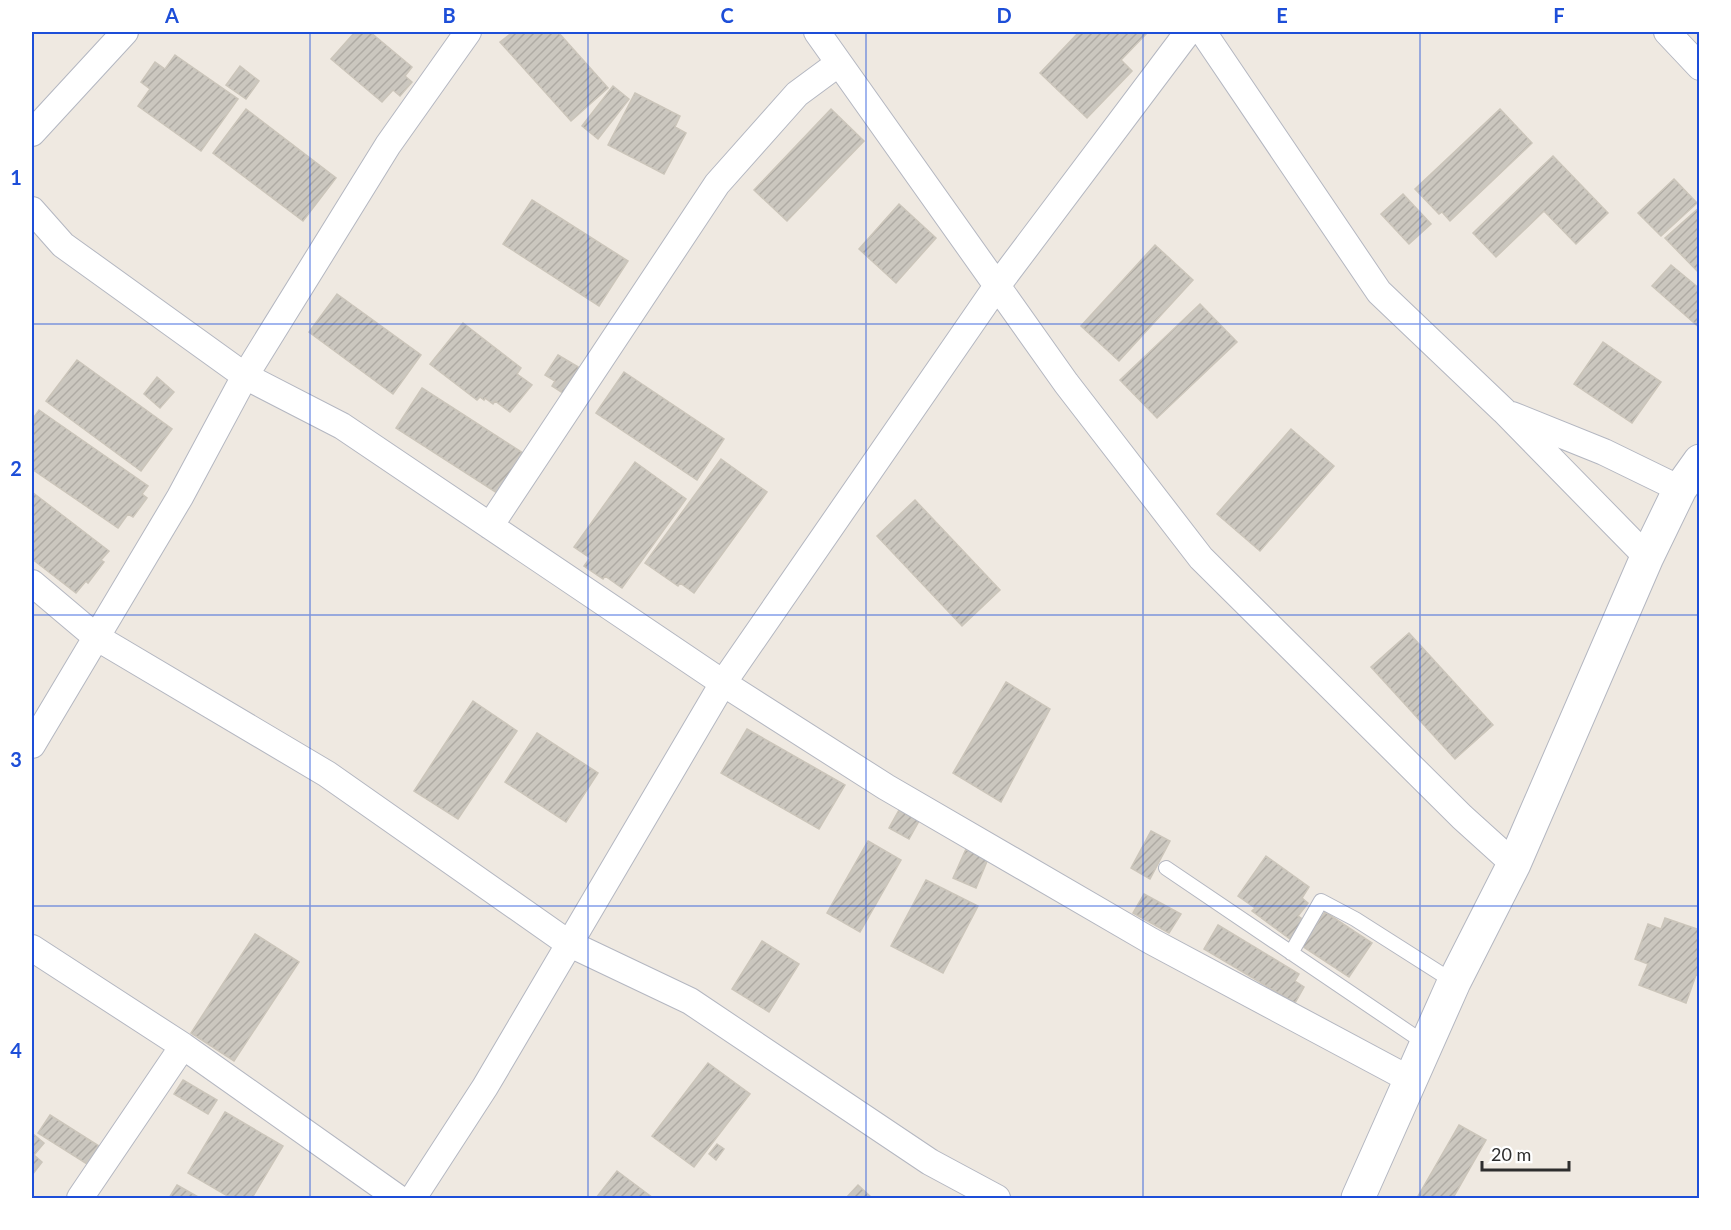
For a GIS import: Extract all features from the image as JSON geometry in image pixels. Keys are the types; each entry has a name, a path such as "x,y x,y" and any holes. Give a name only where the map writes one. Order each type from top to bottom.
{"street":[{"path":"32,133 125,32"},
{"path":"32,745 180,497 245,376 388,146 468,32"},
{"path":"816,32 1066,383 1201,558 1462,817 1514,864"},
{"path":"413,1198 485,1087 723,683 997,286 1188,32"},
{"path":"1203,32 1378,292 1504,411 1647,557"},
{"path":"1667,32 1700,67"},
{"path":"490,526 717,184 797,94 839,63"},
{"path":"32,210 63,245 245,376 342,426 723,683 886,787 1141,935 1409,1079"},
{"path":"1504,411 1604,452 1680,489"},
{"path":"1358,1198 1454,982 1514,864 1647,557 1680,489 1700,461"},
{"path":"32,583 96,637 327,774 568,943 690,1001 930,1162 997,1198"},
{"path":"32,948 183,1046 398,1198"},
{"path":"80,1198 183,1046"}],"lane":[{"path":"1166,868 1426,1044"},
{"path":"1291,953 1321,901 1355,919 1454,982"}],"building":[{"path":"355,32 370,32 412,67 405,76 412,82 400,96 393,90 382,102 331,59"},
{"path":"513,32 558,32 608,88 571,121 500,42"},
{"path":"1079,32 1148,32 1121,60 1132,71 1087,118 1040,73"},
{"path":"175,55 238,99 201,151 138,106 150,89 141,82 155,62 165,69"},
{"path":"240,66 259,81 246,99 226,85"},
{"path":"613,86 629,99 598,139 582,126"},
{"path":"635,93 680,116 675,127 686,133 664,174 608,145"},
{"path":"246,109 336,178 303,221 213,153"},
{"path":"831,109 864,141 787,221 754,190"},
{"path":"1500,109 1532,143 1450,221 1442,212 1439,214 1415,189"},
{"path":"1553,156 1608,213 1576,244 1544,211 1496,257 1473,233"},
{"path":"1674,179 1697,203 1661,236 1638,213"},
{"path":"1403,194 1431,224 1409,244 1381,214"},
{"path":"532,200 628,261 599,306 503,244"},
{"path":"899,204 936,238 896,283 859,249"},
{"path":"1700,207 1700,274 1665,238"},
{"path":"1155,245 1193,280 1119,361 1081,326"},
{"path":"1671,265 1700,289 1700,328 1652,286"},
{"path":"337,294 421,355 393,394 309,332"},
{"path":"1200,304 1237,342 1157,418 1120,380"},
{"path":"463,323 521,368 517,374 532,385 510,412 495,401 493,404 480,397 477,400 430,364"},
{"path":"1603,342 1661,382 1632,423 1574,384"},
{"path":"558,355 585,371 569,397 552,386 555,381 545,375"},
{"path":"77,360 172,429 141,471 46,401"},
{"path":"624,372 724,439 697,480 596,413"},
{"path":"157,377 174,392 160,408 144,394"},
{"path":"422,388 523,453 497,493 396,428"},
{"path":"39,410 148,486 142,494 147,498 133,517 128,514 118,528 32,469 32,420"},
{"path":"1291,429 1334,466 1260,551 1217,514"},
{"path":"721,459 767,492 694,593 680,583 678,586 645,563"},
{"path":"635,462 686,499 622,588 605,576 603,579 584,566 590,558 574,547"},
{"path":"32,492 109,551 101,560 104,562 88,583 86,581 76,593 32,559"},
{"path":"915,500 1000,590 962,626 877,536"},
{"path":"1409,633 1493,725 1455,759 1371,667"},
{"path":"1006,682 1050,709 1001,802 953,773"},
{"path":"473,701 517,731 458,819 414,791"},
{"path":"747,729 845,785 819,829 721,773"},
{"path":"537,733 598,773 566,822 505,782"},
{"path":"899,810 919,821 909,839 889,828"},
{"path":"1151,831 1170,841 1150,879 1131,868"},
{"path":"868,841 901,860 860,932 827,913"},
{"path":"966,849 988,859 976,888 953,878"},
{"path":"1266,856 1309,887 1302,898 1308,903 1298,916 1304,920 1290,939 1252,911 1255,908 1238,896"},
{"path":"926,880 978,906 943,973 891,946"},
{"path":"1144,894 1181,914 1169,933 1133,913"},
{"path":"1325,912 1372,943 1349,977 1302,946"},
{"path":"1665,918 1700,930 1700,976 1696,975 1686,1003 1639,985 1648,964 1635,959 1648,924 1661,929"},
{"path":"1218,925 1299,974 1295,981 1304,987 1295,1003 1204,949"},
{"path":"255,934 299,962 234,1061 191,1033"},
{"path":"762,941 799,964 769,1012 732,989"},
{"path":"708,1063 750,1094 694,1167 652,1136"},
{"path":"183,1080 217,1100 208,1114 174,1094"},
{"path":"225,1112 283,1146 252,1198 231,1198 188,1173"},
{"path":"50,1115 99,1146 87,1164 38,1133"},
{"path":"1459,1125 1486,1140 1453,1198 1417,1198"},
{"path":"32,1133 44,1143 34,1155 42,1162 32,1175"},
{"path":"717,1144 724,1149 716,1160 709,1154"},
{"path":"617,1171 653,1198 596,1198"},
{"path":"177,1185 200,1198 169,1198"},
{"path":"858,1185 872,1198 846,1198"}]}
